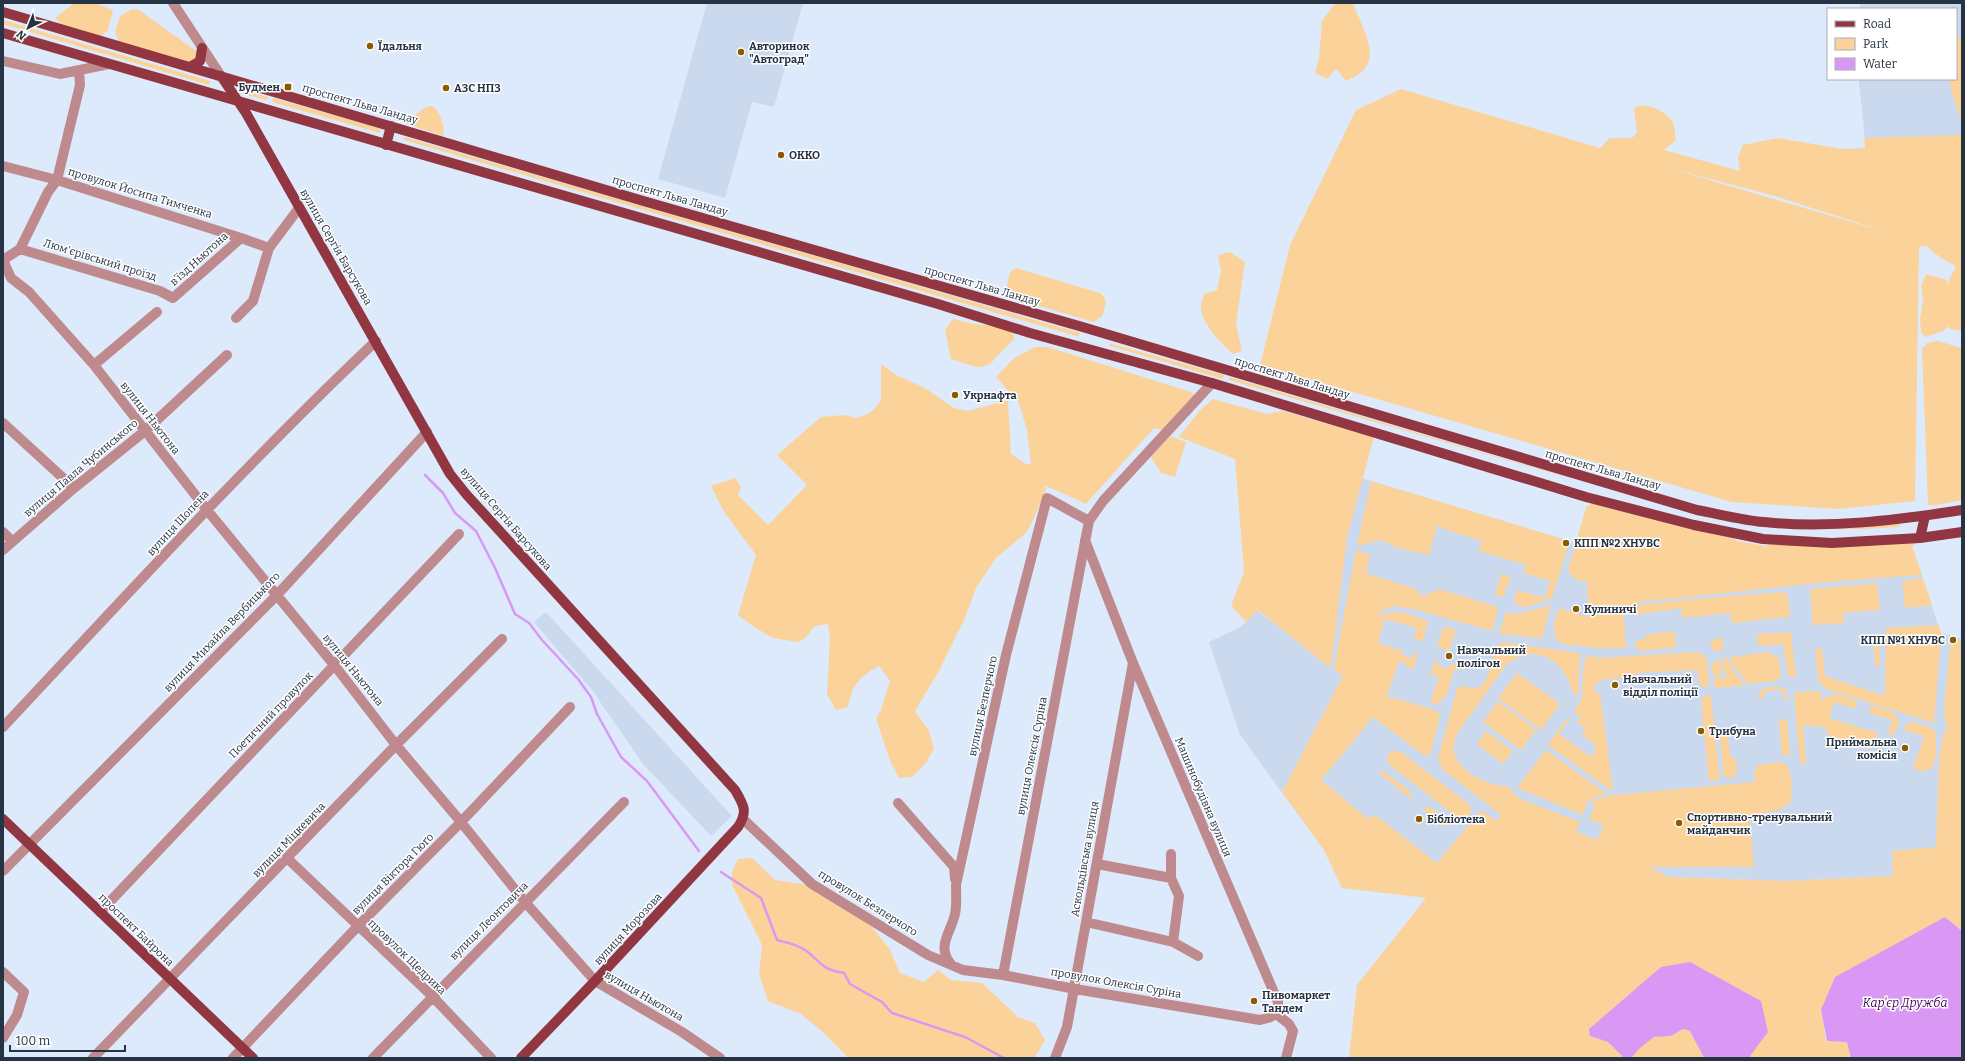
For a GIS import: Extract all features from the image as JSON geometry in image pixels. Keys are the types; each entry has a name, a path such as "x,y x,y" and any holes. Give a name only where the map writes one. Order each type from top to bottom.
{"main road":[{"name":"проспект Льва Ландау","path":"3,12 640,200 1086,328 1697,510 1763,522 1831,524 1925,516 1962,510"},
{"path":"3,33 239,103 386,144 1212,383 1593,499 1694,525 1763,539 1824,542 1920,538 1962,532"},
{"path":"190,67 200,61 202,48"},
{"name":"вулиця Сергія Барсукова","path":"221,76 239,103 298,208 376,341 450,474 466,494 735,790 744,814"},
{"path":"386,144 391,126"},
{"path":"1081,346 1086,328"},
{"path":"1920,538 1925,516"},
{"name":"вулиця Морозова","path":"521,1058 595,981 738,827 744,814"},
{"name":"проспект Байрона","path":"3,819 253,1058"}],"street":[{"path":"173,3 221,76"},
{"path":"3,61 60,74 109,64"},
{"path":"3,260 20,249 48,192 57,180 80,84 79,71"},
{"name":"провулок Йосипа Тимченка","path":"3,166 57,180 269,248"},
{"path":"236,318 253,301 269,248 298,208"},
{"name":"в’їзд Ньютона","path":"173,298 241,238"},
{"name":"Люм'єрівський проїзд","path":"20,249 160,291 173,298"},
{"name":"вулиця Ньютона","path":"3,260 7,280 30,292 94,365 207,510 276,596 335,666 396,745 461,822 525,902 595,981 682,1032 720,1058"},
{"path":"94,365 157,312"},
{"name":"вулиця Шопена","path":"3,727 207,510 331,384 376,341"},
{"name":"вулиця Павла Чубинського","path":"3,550 74,488 145,431 227,356"},
{"path":"1088,521 1101,503 1143,456 1212,383"},
{"path":"3,423 74,488"},
{"name":"вулиця Михайла Вербицького","path":"3,871 276,596 427,432"},
{"name":"вулиця Безперчого","path":"951,964 946,958 944,944 955,913 956,885 1006,655 1047,498 1088,521"},
{"name":"вулиця Олексія Суріна","path":"1003,976 1088,521"},
{"path":"3,532 12,541"},
{"name":"Поетичний провулок","path":"100,912 459,534"},
{"name":"Машинобудівна вулиця","path":"1085,540 1133,663 1278,1002 1278,1008 1275,1013"},
{"name":"вулиця Міцкевича","path":"93,1058 288,859 396,745 502,639"},
{"name":"Аскольдівська вулиця","path":"1056,1058 1067,1027 1133,663"},
{"name":"вулиця Віктора Гюґо","path":"233,1058 358,926 461,822 570,708"},
{"name":"вулиця Леонтовича","path":"373,1058 432,996 624,802"},
{"path":"898,803 954,868 956,885"},
{"name":"провулок Безперчого","path":"744,814 812,884 928,955 951,964"},
{"path":"1171,854 1171,878 1179,896 1173,942"},
{"name":"провулок Щедрика","path":"288,859 432,996 491,1058"},
{"path":"1097,864 1171,878"},
{"path":"1086,922 1173,942 1198,956"},
{"name":"провулок Олексія Суріна","path":"951,964 963,970 1260,1020 1265,1020 1275,1013"},
{"path":"3,972 24,992 17,1015 3,1038"},
{"path":"1275,1013 1289,1024 1293,1031 1286,1058"}],"shaded area":[{"name":"Авторинок \"Автоград\"","path":"707,3 803,3 774,107 752,102 725,198 658,179"},
{"path":"1860,3 1962,3 1962,217 1873,217 1859,82 1859,80 1957,80 1957,8 1860,8"},
{"path":"1362,478 1605,552 1912,547 1941,633 1962,639 1962,846 1949,845 1893,876 1787,881 1668,877 1649,866 1507,808 1427,897 1342,888 1324,850 1240,735 1209,642 1242,626 1257,610 1329,667 1347,537"},
{"path":"546,612 732,816 711,836 643,764 592,690 534,622"}],"green space":[{"path":"74,3 95,3 113,10 108,30 100,37 76,30 58,22 55,18"},
{"path":"1335,3 1353,3 1367,37 1369,47 1370,57 1366,66 1359,74 1346,81 1336,69 1327,79 1315,73 1319,57 1322,21"},
{"path":"132,9 139,10 196,51 198,57 191,64 119,43 115,32 120,16"},
{"path":"3,20 210,81 209,85 3,24"},
{"path":"1957,37 1962,38 1962,122 1951,91 1950,80 1957,80"},
{"path":"239,89 268,97 267,100 240,93"},
{"path":"1401,89 1600,148 1610,138 1632,138 1637,132 1634,108 1639,106 1649,106 1665,114 1673,123 1676,140 1664,150 1740,171 1738,157 1743,145 1778,138 1843,149 1865,148 1864,138 1962,135 1962,331 1949,329 1948,326 1943,331 1925,337 1921,332 1920,320 1923,299 1921,286 1926,274 1947,280 1948,285 1956,266 1941,258 1926,246 1919,247 1915,501 1839,509 1732,502 1260,365 1290,245 1356,110","holes":["1669,168 1775,196 1886,232"]},
{"path":"273,98 377,127 381,131 380,133 272,102"},
{"path":"433,106 442,120 444,128 443,136 407,124 408,120 426,107"},
{"path":"405,137 1080,333 1079,337 404,140"},
{"path":"1230,252 1245,262 1236,324 1242,351 1233,354 1223,345 1208,326 1204,319 1201,307 1204,294 1217,290 1221,271 1218,255"},
{"path":"1016,268 1100,293 1105,298 1105,307 1102,316 1094,322 1012,298 1009,295 1007,286 1011,271"},
{"path":"953,319 974,324 993,326 1011,331 1015,338 990,364 982,367 976,367 951,359 945,330"},
{"path":"1938,341 1962,348 1962,500 1928,505 1922,349 1927,343"},
{"path":"1109,343 1224,375 1223,379 1110,346"},
{"path":"1035,347 1048,347 1191,392 1194,395 1195,401 1165,433 1154,428 1086,504 1044,485 1046,489 1026,533 996,558 976,588 965,618 939,671 915,711 929,731 934,748 926,763 912,777 899,778 890,761 876,718 881,710 890,681 879,666 861,678 854,687 848,707 836,710 827,694 830,638 828,624 815,626 805,638 798,642 773,638 754,627 738,615 756,555 724,512 711,486 735,478 741,487 738,495 768,525 807,485 777,455 821,417 844,415 856,418 870,413 881,401 881,364 896,375 925,388 954,408 968,411 1008,400 1011,454 1026,464 1031,464 1027,430 1019,403 996,377 1014,358"},
{"path":"1230,377 1579,481 1229,380"},
{"path":"1213,399 1267,414 1283,411 1374,437 1347,537 1332,659 1329,667 1258,610 1246,622 1231,606 1244,572 1235,459 1179,437 1200,410"},
{"path":"1170,436 1186,442 1175,477 1161,473 1151,457"},
{"path":"1371,481 1563,539 1562,545 1568,547 1552,598 1526,607 1517,605 1514,600 1517,590 1545,598 1550,581 1524,573 1526,565 1479,551 1482,541 1447,530 1437,525 1429,555 1397,548 1381,540 1357,546"},
{"path":"1593,503 1728,535 1737,541 1766,546 1773,542 1913,542 1916,544 1912,546 1922,575 1839,581 1638,602 1638,605 1691,599 1785,592 1788,596 1790,617 1732,623 1730,613 1682,618 1681,608 1634,615 1635,605 1623,605 1626,646 1624,648 1597,648 1576,645 1570,646 1561,643 1555,638 1554,624 1559,608 1588,617 1587,582 1574,579 1568,570 1585,511 1587,506"},
{"path":"1899,524 1900,527 1815,529"},
{"path":"1356,551 1370,554 1366,573 1418,590 1417,593 1424,596 1439,589 1495,606 1498,609 1492,631 1417,610 1395,606 1381,611 1379,615 1381,616 1387,613 1398,612 1410,614 1428,621 1423,641 1414,639 1417,628 1385,619 1378,643 1403,651 1402,655 1412,658 1414,653 1418,654 1413,669 1405,666 1406,663 1399,661 1387,696 1435,710 1439,713 1439,721 1430,754 1427,756 1423,755 1373,717 1321,780 1368,819 1371,816 1378,817 1437,863 1479,812 1484,812 1496,821 1501,815 1442,769 1438,758 1457,689 1461,686 1474,688 1481,686 1485,682 1496,648 1500,643 1508,643 1580,653 1578,696 1572,692 1569,681 1563,671 1556,663 1547,658 1537,655 1527,655 1516,658 1506,665 1458,732 1454,742 1453,750 1457,760 1476,777 1493,784 1508,786 1518,798 1580,822 1576,832 1597,840 1604,825 1589,819 1595,803 1588,800 1583,815 1517,788 1546,750 1607,794 1594,797 1593,800 1614,795 1755,782 1754,774 1757,765 1783,762 1789,770 1790,775 1792,793 1790,803 1778,810 1749,816 1754,867 1650,867 1668,877 1787,881 1893,876 1892,851 1936,847 1939,757 1943,735 1947,728 1944,711 1950,646 1954,640 1962,641 1962,931 1945,917 1821,1010 1826,1041 1847,1042 1851,1058 1749,1057 1761,1001 1590,1036 1608,1042 1624,1058 1349,1058 1357,985 1426,898 1342,888 1324,850 1282,792 1343,676 1334,669 1334,667"},
{"path":"1501,574 1511,577 1503,597 1495,595"},
{"path":"1923,578 1932,605 1905,608 1902,581"},
{"path":"1877,583 1880,610 1843,613 1844,623 1813,625 1810,589"},
{"path":"1551,605 1541,638 1499,634 1506,612 1518,614"},
{"path":"1939,625 1941,633 1934,723 1823,688 1823,684 1819,684 1815,649 1822,648 1825,676 1882,695 1885,694 1886,628"},
{"path":"1444,626 1456,630 1449,651 1437,647"},
{"path":"1674,631 1676,647 1642,651 1636,649 1635,641 1646,639 1645,635"},
{"path":"1791,632 1796,678 1788,676 1783,644 1758,646 1757,634"},
{"path":"1722,638 1724,650 1713,651 1710,642 1714,639"},
{"path":"1873,638 1878,638 1880,666 1875,666"},
{"path":"1697,652 1703,654 1707,660 1709,687 1700,686 1697,670 1636,673 1634,677 1599,680 1599,683 1595,683 1595,693 1600,693 1613,792 1548,745 1564,722 1571,717 1559,734 1591,757 1595,750 1595,745 1582,735 1586,729 1577,722 1580,717 1574,711 1582,698 1583,669 1587,655 1599,658"},
{"path":"1768,652 1779,659 1781,676 1776,681 1748,684 1730,661 1731,657"},
{"path":"1723,658 1727,658 1735,673 1734,674 1746,685 1717,688 1714,686 1714,677 1720,676 1724,679 1727,675 1724,672"},
{"path":"1718,659 1721,660 1722,672 1720,675 1712,674 1711,666"},
{"path":"1435,660 1438,662 1438,665 1448,669 1451,664 1464,668 1454,671 1446,696 1438,704 1430,703 1439,677 1430,674"},
{"path":"1517,673 1560,704 1541,730 1498,698"},
{"path":"1777,686 1785,689 1788,700 1784,700 1784,694 1779,689 1765,692 1763,699 1759,699 1759,694 1762,689"},
{"path":"1797,692 1821,692 1822,701 1829,696 1838,695 1857,702 1855,709 1834,702 1829,718 1878,733 1873,746 1868,749 1828,735 1825,727 1803,725 1806,763 1802,764 1800,762 1794,695"},
{"path":"1705,695 1711,696 1720,780 1709,781 1701,701"},
{"path":"1498,701 1536,730 1521,750 1483,722"},
{"path":"1871,705 1884,708 1895,715 1899,723 1894,735 1888,733 1892,720 1869,713"},
{"path":"1787,719 1790,755 1782,755 1779,720"},
{"path":"1908,722 1930,727 1935,731 1936,754 1932,767 1928,771 1921,771 1913,768 1924,736 1903,730"},
{"path":"1486,731 1513,751 1503,764 1477,744"},
{"path":"1728,735 1730,757 1735,757 1737,768 1736,775 1730,779 1724,776 1720,736"},
{"path":"1392,751 1401,752 1470,805 1470,815 1467,818 1458,818 1391,766 1387,761 1387,756"},
{"path":"1383,771 1410,791 1412,800 1378,772"},
{"path":"1428,807 1432,808 1448,822 1444,827 1423,810"},
{"path":"752,858 775,880 808,885 868,922 890,950 900,973 924,982 938,970 951,980 982,983 1018,1017 1035,1023 1045,1040 1035,1057 848,1058 824,1033 801,1014 768,1001 759,974 762,945 732,885 732,872 738,859"},
{"path":"1683,1029 1690,1031 1704,1058 1631,1058 1635,1052 1648,1040 1655,1037 1672,1034"}],"water":[{"name":"Кар'єр Дружба","path":"1945,917 1962,931 1962,1058 1851,1058 1847,1042 1827,1041 1821,1010 1835,977"},
{"path":"1690,962 1761,1001 1768,1032 1750,1056 1753,1058 1704,1058 1690,1031 1683,1029 1671,1036 1654,1037 1640,1048 1631,1058 1624,1058 1608,1042 1590,1036 1589,1029 1661,967"}],"waterway":[{"path":"425,475 443,493 455,513 476,531 495,568 515,614 529,623 542,640 578,679 591,697 597,714 621,757 647,781 699,851"},
{"path":"721,872 761,898 777,940 802,948 828,969 844,973 850,984 882,1002 892,1013 965,1037 1004,1058"}],"place":[{"name":"Їдальня","path":"370,46"},
{"name":"Авторинок \"Автоград\"","path":"741,52"},
{"name":"Будмен","path":"288,87"},
{"name":"АЗС НПЗ","path":"446,88"},
{"name":"ОККО","path":"781,155"},
{"name":"Укрнафта","path":"955,395"},
{"name":"КПП №2 ХНУВС","path":"1566,543"},
{"name":"Кулиничі","path":"1576,609"},
{"name":"КПП №1 ХНУВС","path":"1953,640"},
{"name":"Навчальний полігон","path":"1449,656"},
{"name":"Навчальний відділ поліції","path":"1615,685"},
{"name":"Трибуна","path":"1701,731"},
{"name":"Приймальна комісія","path":"1905,748"},
{"name":"Бібліотека","path":"1419,819"},
{"name":"Спортивно-тренувальний майданчик","path":"1679,823"},
{"name":"Пивомаркет Тандем","path":"1254,1001"}]}
